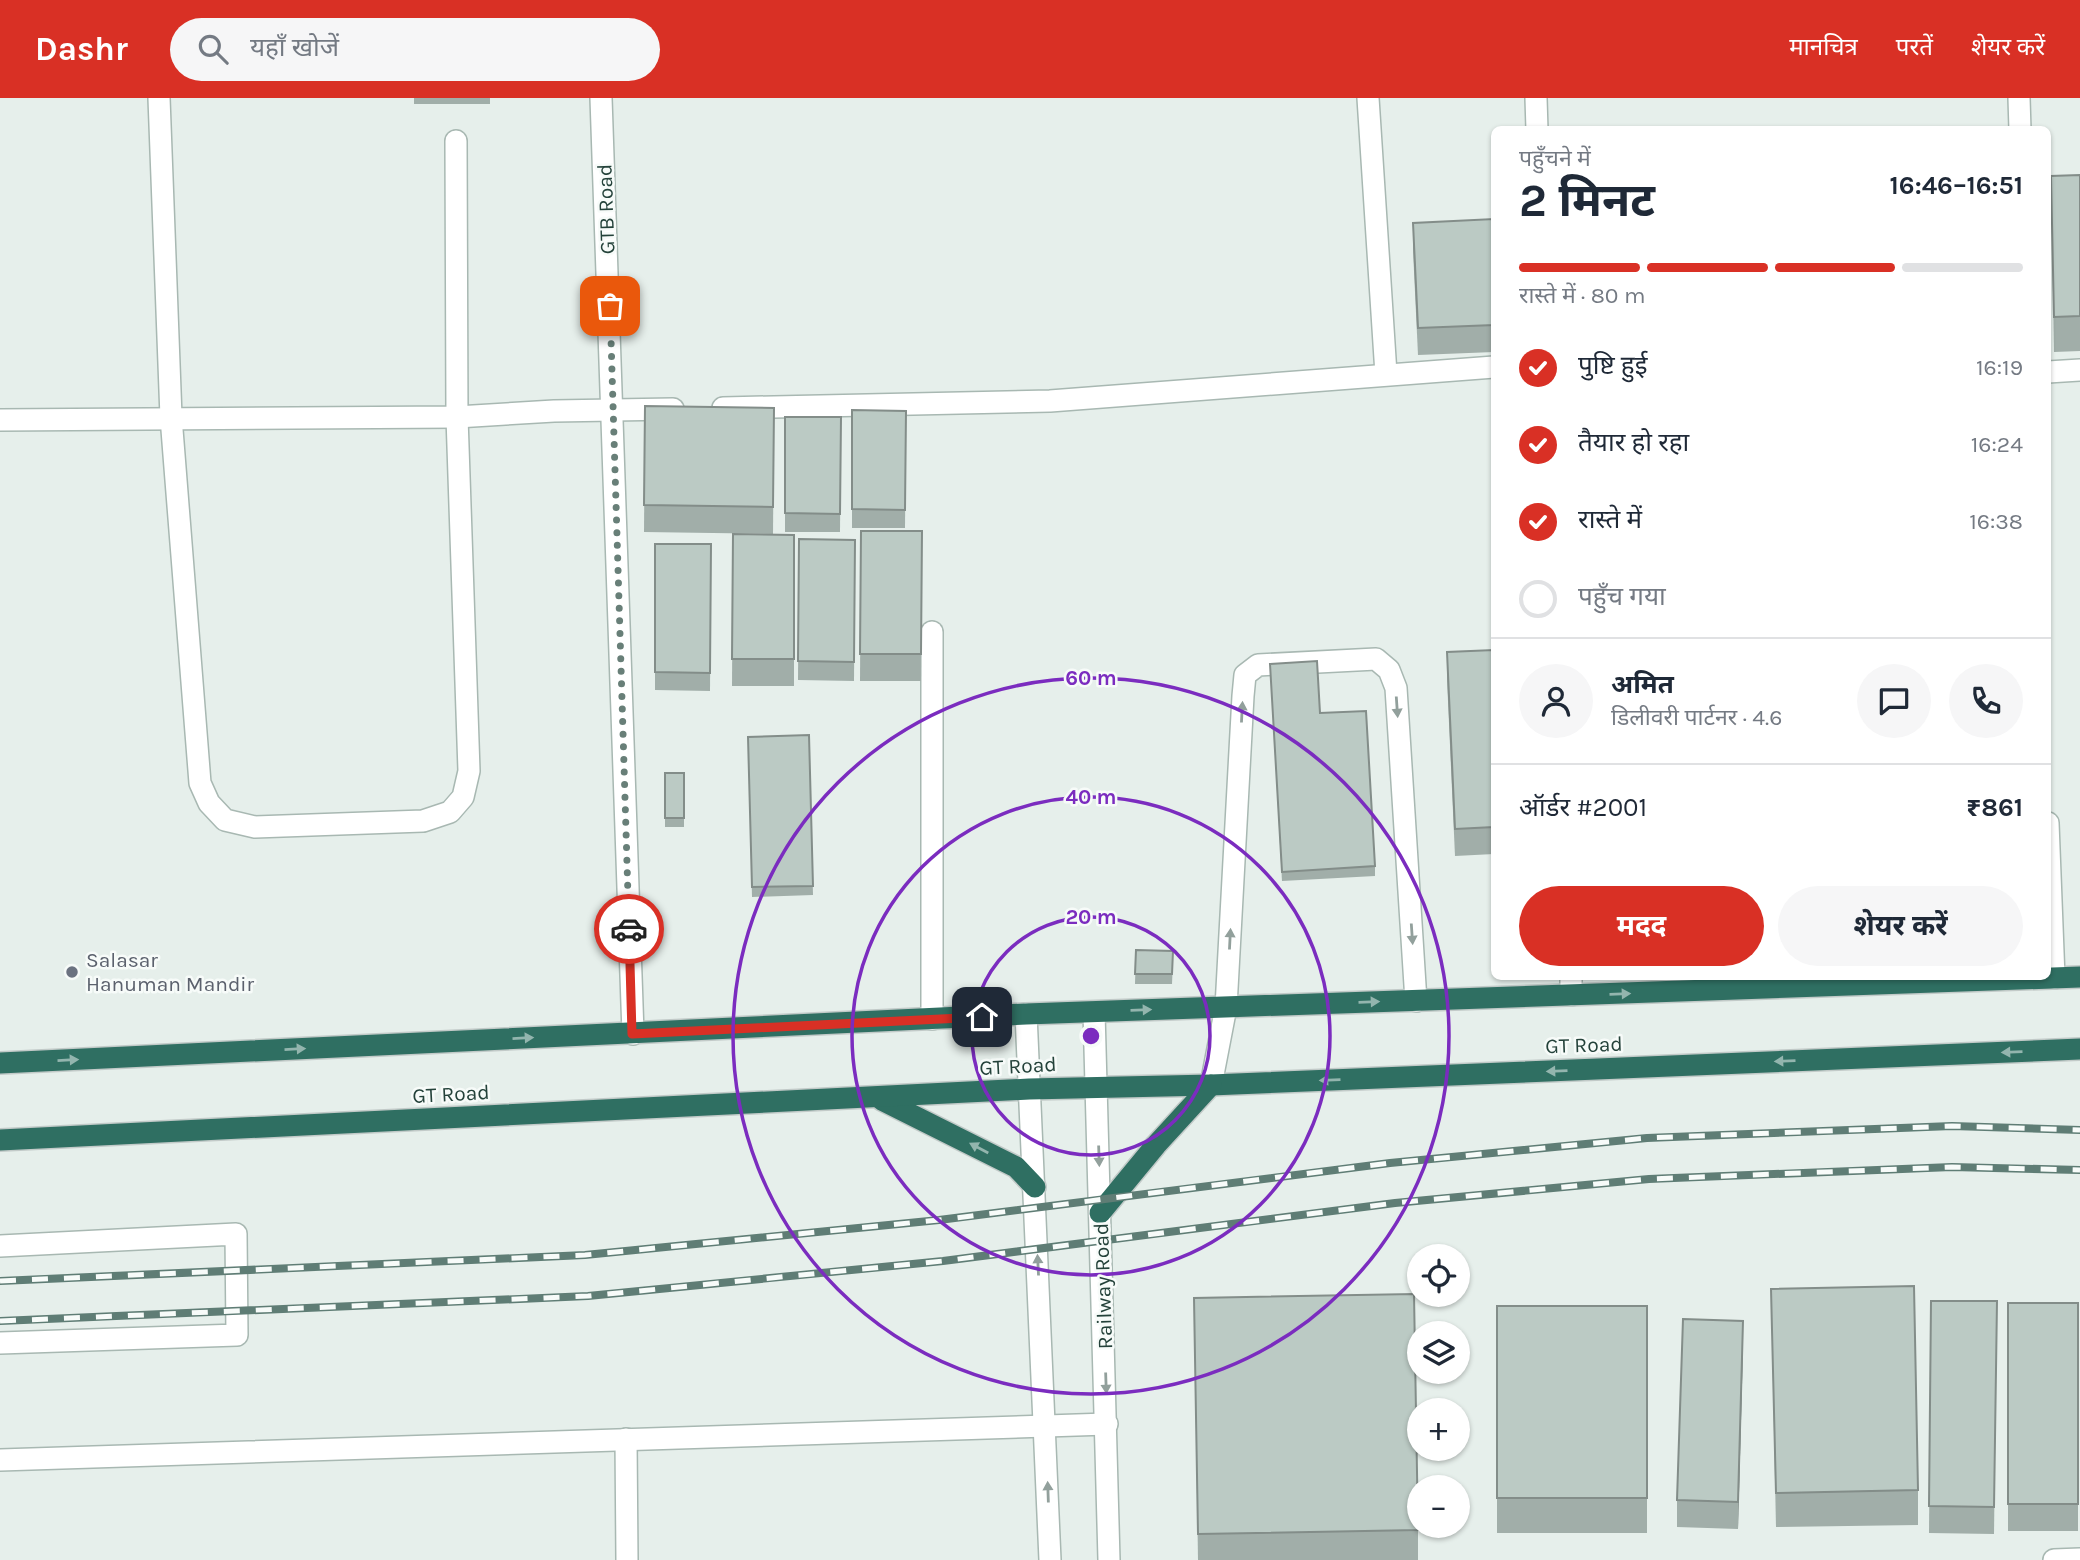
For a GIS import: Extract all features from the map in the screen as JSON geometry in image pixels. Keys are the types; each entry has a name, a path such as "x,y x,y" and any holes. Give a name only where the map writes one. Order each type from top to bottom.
{"highway":[{"path":"2051,978 2080,977"},
{"path":"0,1062 1026,1014 1416,1001 1571,986 1933,980"},
{"name":"GT Road","path":"0,1140 879,1099 1029,1089 1211,1085 2080,1049"},
{"path":"1100,1213 1156,1145 1211,1085"},
{"path":"879,1099 1016,1167 1034,1187"}],"street":[{"path":"159,98 171,416 200,783 209,803 225,820 255,827 423,821 450,812 463,797 469,771 457,417 456,141"},
{"name":"GTB Road","path":"601,98 614,410 632,1034"},
{"path":"1368,98 1386,374"},
{"path":"1536,98 1537,126"},
{"path":"2019,98 2020,126"},
{"path":"2051,190 2080,190"},
{"path":"0,420 171,416 457,417 614,410 1050,401 1491,367"},
{"path":"2051,372 2080,370"},
{"path":"932,632 932,1019"},
{"path":"1211,1085 1226,1007 1245,675 1258,665 1376,659 1389,670 1396,688 1416,1001"},
{"path":"2051,900 2054,978"},
{"name":"Railway Road","path":"1094,1012 1109,1560"},
{"path":"1026,1014 1050,1560"},
{"path":"0,1246 236,1234 237,1323 237,1335 0,1343"},
{"path":"0,1460 1107,1424"},
{"path":"626,1439 627,1560"},
{"path":"2053,1560 2080,1559"}],"building":[{"path":"2080,175 2080,316 2054,317 2051,176"},
{"path":"1491,219 1491,325 1418,328 1413,223"},
{"path":"645,406 774,408 773,507 644,505"},
{"path":"852,410 906,411 905,510 852,509"},
{"path":"785,417 841,417 840,514 785,513"},
{"path":"861,531 922,531 921,654 860,654"},
{"path":"733,534 794,535 794,659 732,659"},
{"path":"799,539 855,540 854,662 798,661"},
{"path":"655,544 711,544 710,673 655,672"},
{"path":"1491,650 1491,827 1455,829 1447,652"},
{"path":"1317,661 1320,713 1366,711 1375,866 1282,872 1270,664"},
{"path":"809,735 813,886 752,887 748,737"},
{"path":"665,773 684,773 684,818 665,818"},
{"path":"1136,950 1173,951 1172,974 1135,974"},
{"path":"1914,1286 1918,1490 1776,1493 1771,1289"},
{"path":"1407,1294 1407,1307 1414,1307 1414,1321 1407,1321 1407,1384 1416,1384 1416,1398 1407,1398 1407,1461 1417,1461 1417,1475 1407,1475 1407,1530 1198,1534 1194,1298"},
{"path":"1931,1301 1997,1301 1994,1507 1929,1506"},
{"path":"2008,1303 2078,1303 2078,1504 2008,1504"},
{"path":"1497,1306 1647,1306 1647,1498 1497,1498"},
{"path":"1683,1319 1743,1321 1738,1502 1677,1500"}],"railway":[{"path":"0,1281 585,1255 939,1220 1390,1163 1647,1138 1952,1126 2080,1130"},
{"path":"0,1321 588,1296 943,1261 1395,1203 1649,1179 1952,1167 2080,1170"}],"way so far":[{"path":"610,306 629,929"}],"place":[{"name":"Salasar Hanuman Mandir","path":"72,972"}],"route":[{"path":"629,929 632,1034 982,1017"}]}
